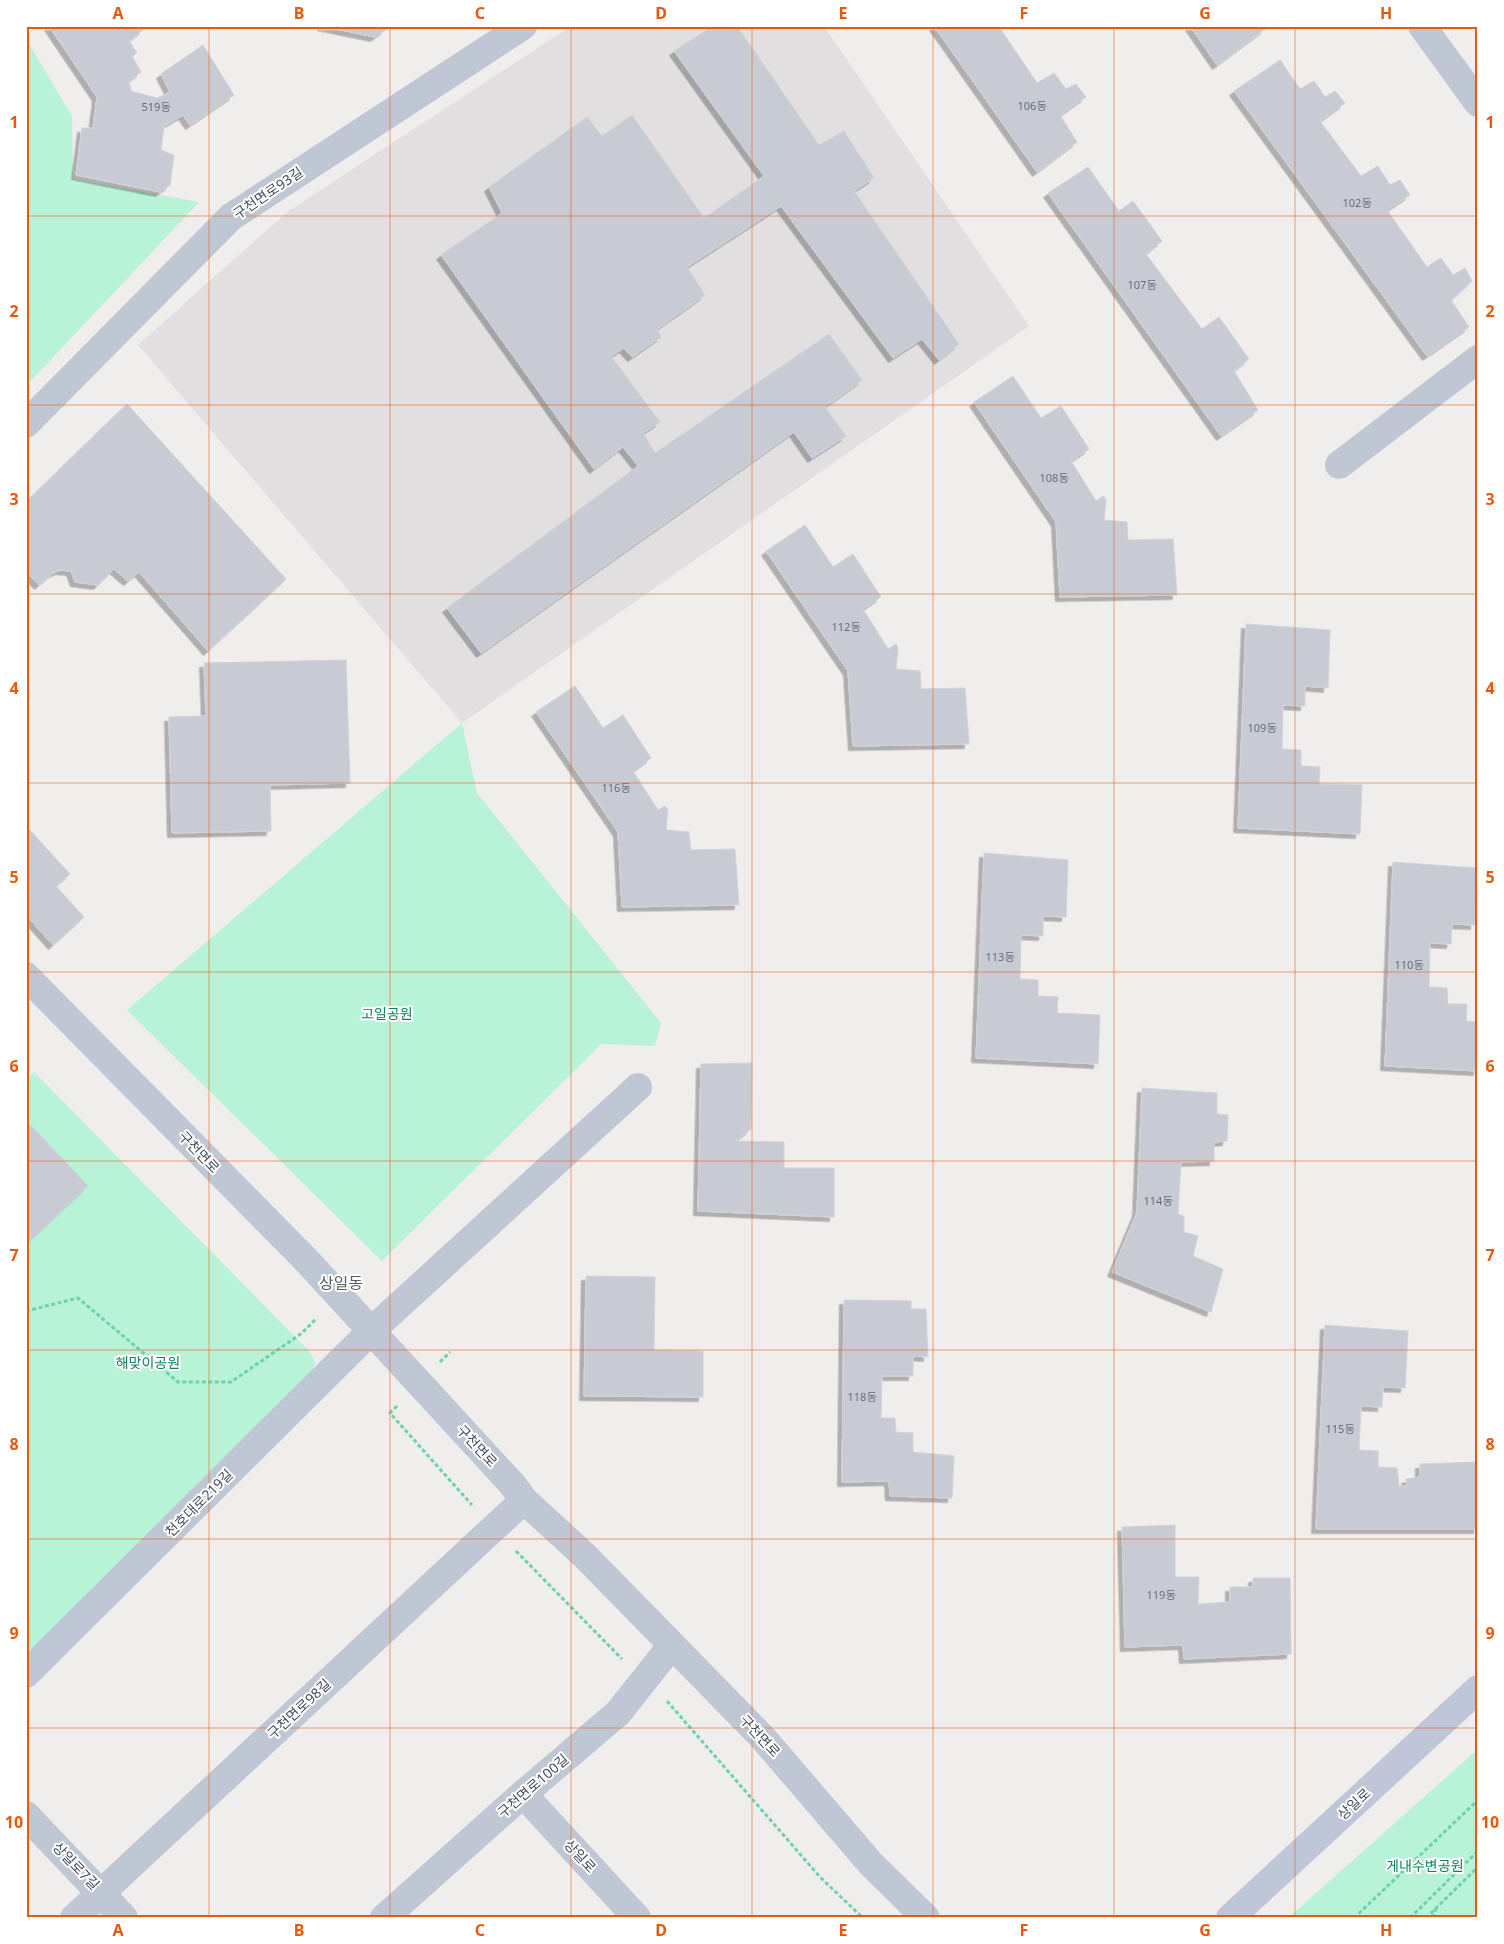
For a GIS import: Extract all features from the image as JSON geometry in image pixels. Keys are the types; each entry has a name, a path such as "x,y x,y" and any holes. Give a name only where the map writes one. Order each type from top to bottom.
{"main road":[{"name":"상일로","path":"1230,1918 1478,1689"}],"street":[{"name":"구천면로93길","path":"26,424 231,217 523,26"},
{"path":"1422,26 1478,103"},
{"path":"1339,464 1478,359"},
{"name":"구천면로","path":"26,976 308,1262 524,1500 586,1557 763,1738 871,1864 926,1918"},
{"name":"천호대로219길","path":"26,1674 371,1331 638,1087"},
{"name":"구천면로98길","path":"74,1918 524,1500"},
{"name":"구천면로100길","path":"384,1918 522,1794 618,1713 672,1646"},
{"name":"상일로","path":"522,1794 637,1918"},
{"name":"상일로7길","path":"26,1815 124,1918"}],"path":[{"path":"26,1311 78,1298 178,1382 232,1382 302,1333"},
{"path":"1354,1918 1478,1800"},
{"path":"1410,1918 1478,1851"},
{"path":"1426,1918 1478,1868"},
{"path":"1433,1918 1437,1908"}],"shaded area":[{"path":"571,26 824,26 1029,326 462,723 138,345 287,212"}],"green space":[{"path":"26,39 72,116 73,179 199,202 26,386"},
{"name":"고일공원","path":"462,723 477,793 661,1023 655,1046 601,1044 382,1261 127,1010"},
{"name":"해맞이공원","path":"34,1072 310,1352 315,1362 312,1372 26,1655 26,1079"},
{"name":"게내수변공원","path":"1478,1749 1478,1918 1288,1918"}],"building":[{"path":"49,26 142,26 144,29 129,41 137,53 132,56 141,72 129,81 131,91 157,98 170,92 161,74 203,45 234,95 190,125 183,115 164,126 161,150 174,155 170,185 160,192 76,175 82,128 93,128 97,97"},
{"path":"322,26 386,26 385,30 375,37"},
{"path":"713,26 737,26 819,145 844,131 874,178 854,191 959,344 939,360 922,339 893,358 781,206 687,267 705,295 657,329 661,337 632,357 624,348 611,356 660,422 643,433 655,453 829,334 862,380 825,407 846,436 812,458 794,432 481,653 447,608 638,466 623,447 594,469 441,255 502,213 489,187 587,117 602,136 632,115 704,218 764,176 674,51"},
{"path":"934,26 1001,26 999,27 1037,83 1054,73 1066,89 1076,84 1086,97 1060,115 1077,142 1037,172"},
{"path":"1190,26 1264,26 1265,29 1217,65"},
{"path":"1280,60 1300,89 1314,81 1325,97 1335,91 1345,103 1320,121 1361,176 1378,166 1390,185 1400,180 1410,195 1387,210 1427,267 1441,258 1453,275 1465,268 1472,281 1451,300 1469,327 1427,356 1234,91"},
{"path":"1088,167 1119,211 1133,201 1162,241 1146,254 1202,329 1219,317 1249,359 1234,371 1258,410 1221,436 1048,193"},
{"path":"1013,376 1041,418 1061,406 1089,449 1071,461 1096,501 1103,496 1106,500 1104,520 1127,522 1128,540 1173,539 1177,595 1060,597 1056,522 974,402"},
{"path":"127,404 286,579 208,651 139,572 128,581 114,569 98,585 75,582 71,571 60,570 53,573 39,585 26,571 26,502"},
{"path":"805,525 833,567 853,554 881,597 863,609 888,649 896,644 898,648 896,669 920,671 921,689 965,688 969,744 853,746 848,671 766,551"},
{"path":"1246,624 1330,630 1328,688 1305,686 1305,706 1283,705 1282,749 1301,750 1301,766 1320,767 1319,784 1362,785 1360,834 1238,828"},
{"path":"346,660 350,783 270,785 271,831 172,833 169,717 206,716 204,663"},
{"path":"575,686 603,728 623,715 651,758 633,771 658,810 665,806 668,810 666,830 689,832 691,850 735,849 739,905 622,907 618,832 536,712"},
{"path":"26,826 70,874 56,886 84,917 53,945 26,915"},
{"path":"984,853 1068,860 1066,917 1043,916 1043,936 1021,935 1020,979 1038,980 1038,996 1058,997 1057,1013 1100,1015 1098,1064 976,1058"},
{"path":"1393,862 1476,868 1475,925 1452,924 1451,944 1430,943 1429,987 1447,988 1448,1004 1467,1004 1466,1021 1478,1022 1478,1071 1385,1066"},
{"path":"752,1063 751,1129 735,1141 784,1142 784,1168 834,1168 834,1217 698,1211 701,1064"},
{"path":"1142,1088 1217,1093 1217,1114 1228,1115 1227,1141 1214,1142 1214,1161 1181,1162 1178,1214 1184,1216 1184,1232 1198,1236 1193,1256 1223,1269 1211,1312 1112,1272 1137,1212"},
{"path":"26,1120 88,1186 26,1244"},
{"path":"586,1276 655,1277 654,1350 703,1351 703,1397 584,1396"},
{"path":"844,1300 911,1301 911,1309 926,1309 928,1357 913,1356 913,1376 882,1376 881,1418 895,1418 896,1432 913,1433 913,1452 954,1456 952,1498 890,1496 889,1481 842,1482"},
{"path":"1325,1325 1408,1331 1405,1388 1383,1387 1382,1407 1361,1406 1359,1450 1378,1451 1378,1467 1397,1468 1399,1486 1407,1486 1406,1479 1420,1477 1420,1464 1478,1462 1478,1529 1316,1529"},
{"path":"1175,1525 1175,1577 1199,1577 1198,1604 1230,1602 1230,1587 1253,1587 1253,1578 1290,1578 1291,1654 1184,1659 1183,1645 1125,1647 1122,1527"}],"district":[{"name":"상일동","path":"341,1283"}]}
